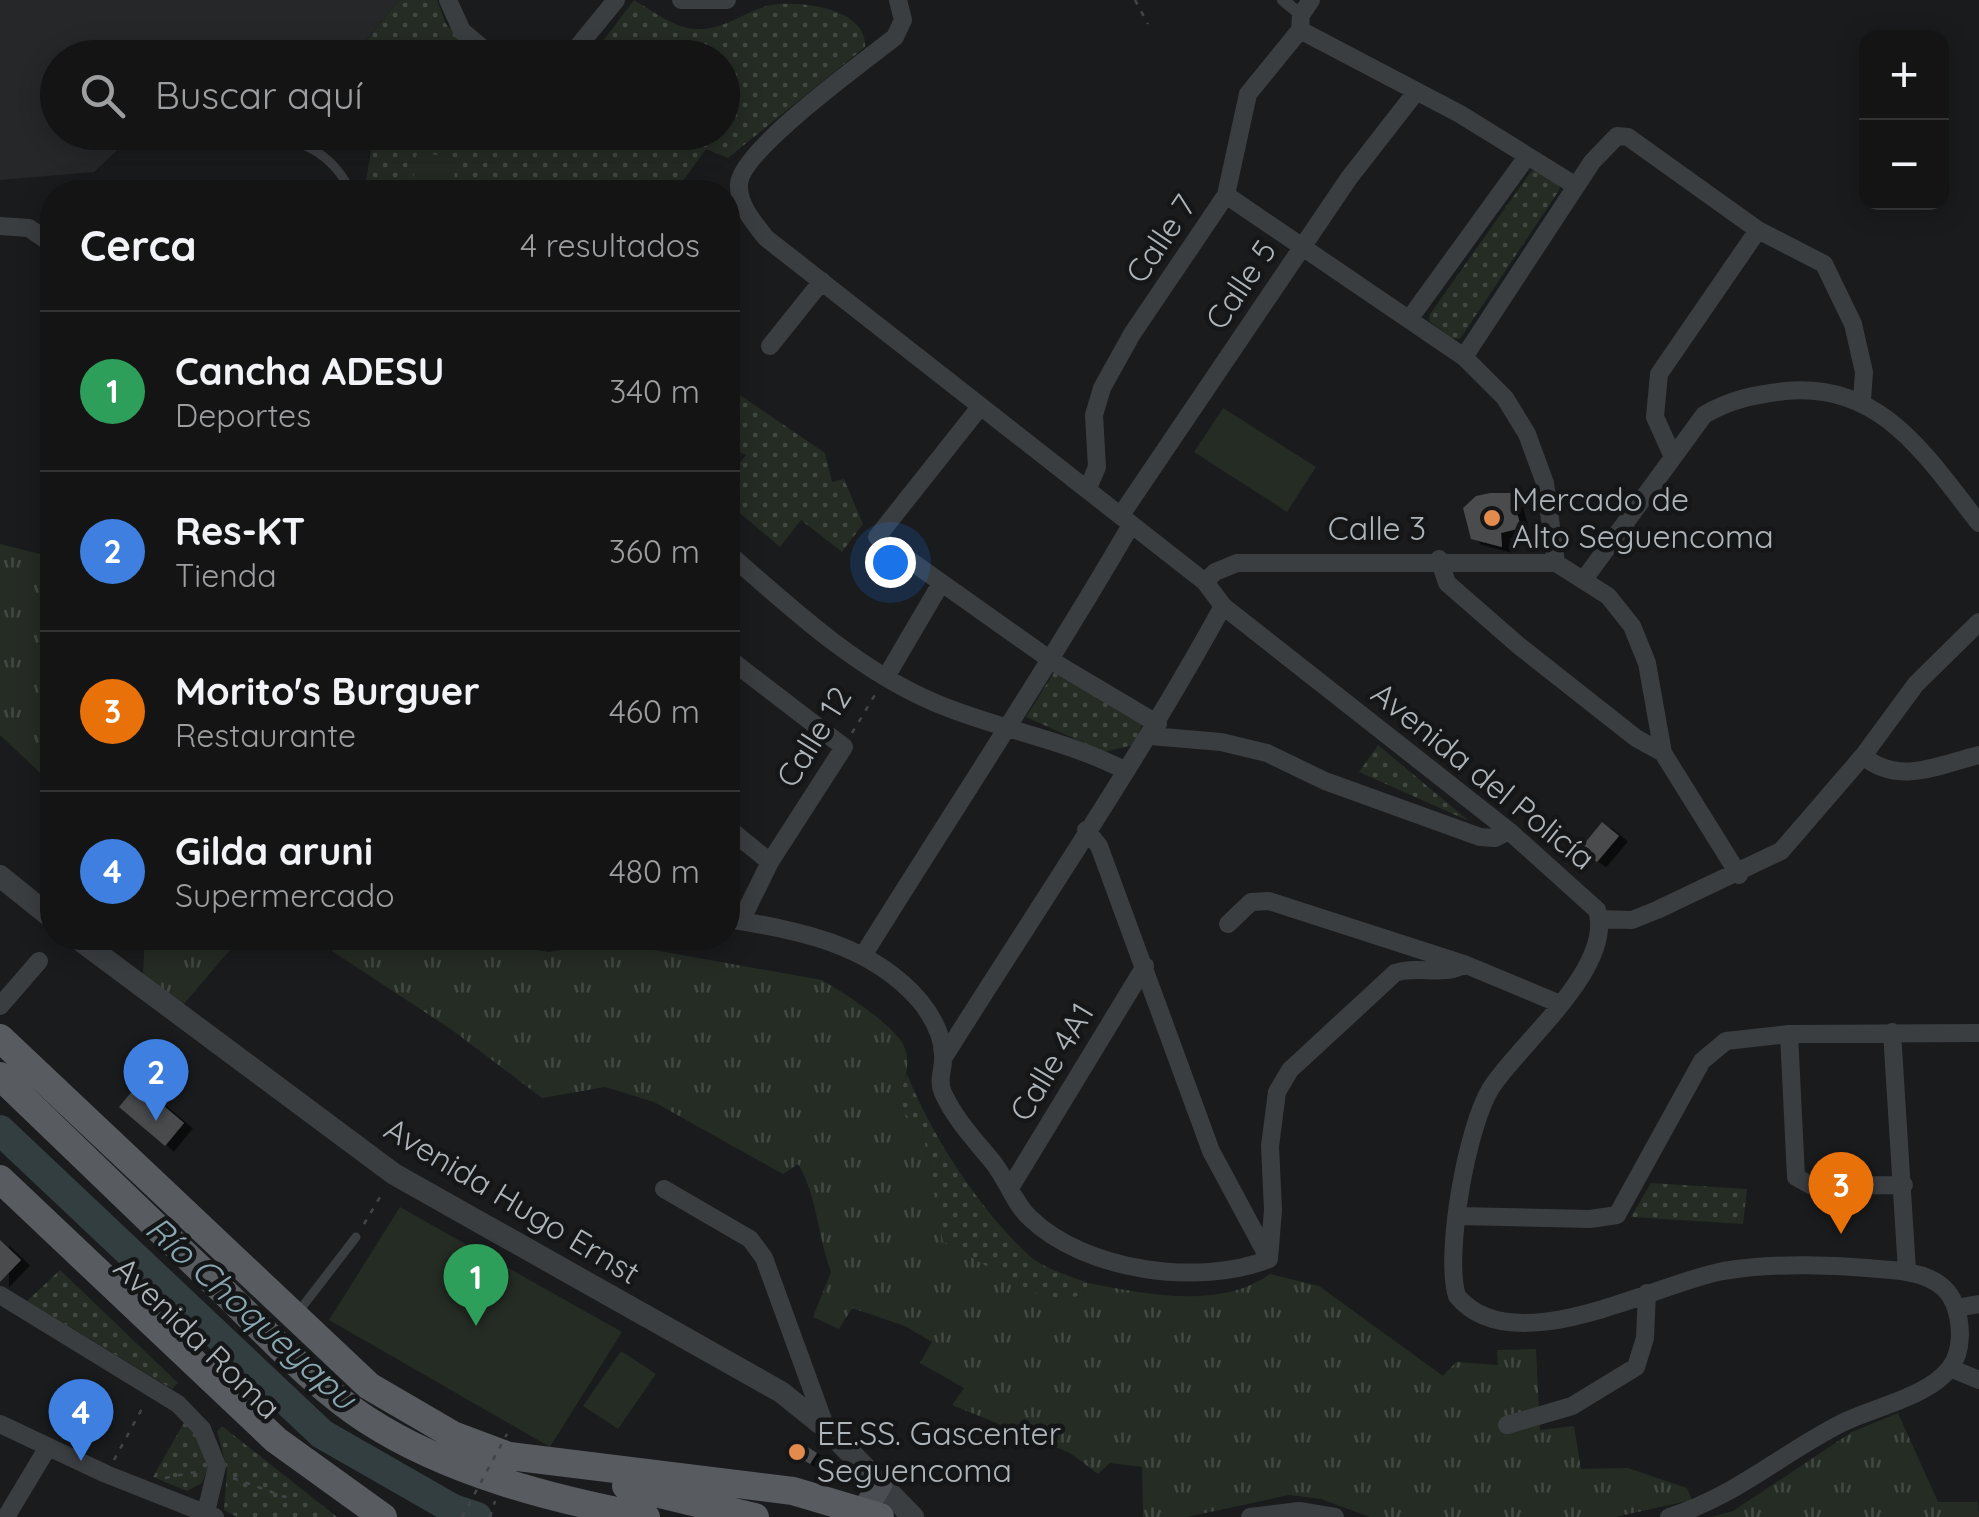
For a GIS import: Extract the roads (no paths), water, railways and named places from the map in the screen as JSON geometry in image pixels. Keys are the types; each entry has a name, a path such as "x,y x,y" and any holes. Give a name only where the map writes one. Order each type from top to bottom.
{"main road":[{"path":"0,1038 369,1386 412,1414 508,1445 793,1491 872,1514 880,1484"},
{"path":"0,1076 335,1396 368,1420 419,1448 501,1481 584,1505 646,1517"},
{"name":"Avenida Roma","path":"0,1179 276,1440 383,1517"},
{"name":"Avenida Roma","path":"0,1198 263,1450 355,1517"},
{"path":"508,1445 546,1469 755,1517"},
{"path":"538,1490 586,1492 711,1517"}],"street":[{"path":"448,0 462,31 473,40"},
{"path":"583,40 616,0"},
{"path":"681,0 727,0"},
{"path":"1282,0 1416,92 1460,114 1576,186"},
{"name":"Avenida del Policía","path":"740,181 745,166 758,152 895,37 903,20 900,1"},
{"name":"Calle 7","path":"1088,488 1097,466 1094,415 1102,388 1132,334 1226,195 1248,94 1304,15"},
{"name":"Calle 5","path":"864,954 1003,730 1052,661 1126,520 1304,245 1416,92"},
{"path":"1464,357 1576,186 1617,136 1628,138 1758,230 1824,264 1842,294 1864,372 1862,400"},
{"path":"1410,318 1526,158"},
{"name":"Avenida del Policía","path":"740,187 752,220 766,238 1205,582 1224,606 1509,831 1590,901 1600,919 1594,947 1560,1004 1484,1100 1466,1161 1459,1216 1454,1284 1466,1306 1484,1317 1520,1323 1548,1321 1590,1314 1647,1292 1727,1271 1783,1265 1907,1271 1942,1285 1956,1308"},
{"path":"1226,195 1464,357 1505,398 1527,434 1545,483 1556,562 1608,596 1632,626 1647,663 1663,753 1739,874"},
{"path":"0,226 40,227"},
{"path":"29,228 40,236"},
{"path":"1672,457 1656,417 1659,374 1758,230"},
{"path":"770,346 822,280"},
{"path":"1585,578 1704,415 1726,401 1810,389 1862,400 1918,446 1979,523"},
{"path":"980,408 882,525 877,537 940,585 1155,730 1267,753 1325,782 1480,837 1495,838 1509,831"},
{"path":"1439,560 1446,583 1636,738 1663,753"},
{"name":"Calle 3","path":"1205,582 1215,572 1237,562 1556,562"},
{"path":"740,563 806,621 886,677 929,700 1003,730 1126,771"},
{"name":"Calle 12","path":"886,677 940,585"},
{"path":"1224,606 1155,730 1086,830 944,1056 939,1074 942,1090 961,1125 1031,1219 1084,1253 1173,1270 1235,1270 1268,1259"},
{"path":"1600,919 1632,920 1781,852 1863,756 1916,684 1979,622"},
{"name":"Calle 12","path":"740,667 844,747 740,910"},
{"path":"1863,756 1876,767 1904,774 1979,755"},
{"path":"1086,830 1099,846 1212,1151 1268,1259"},
{"path":"740,838 770,862"},
{"path":"0,876 40,908"},
{"path":"1228,924 1260,899 1464,964 1560,1004"},
{"path":"740,921 818,937 864,954 916,997 934,1019 944,1056"},
{"name":"Avenida Hugo Ernst","path":"93,950 394,1174 781,1392 826,1428 913,1517"},
{"path":"0,1006 38,961"},
{"path":"1268,1259 1272,1108 1290,1070 1394,973 1417,967 1453,970 1464,964"},
{"name":"Calle 4A1","path":"1010,1188 1145,966"},
{"path":"1892,1032 1907,1271"},
{"path":"1459,1216 1590,1220 1617,1214 1702,1061 1714,1049 1742,1037 1979,1033"},
{"path":"1789,1034 1796,1177 1812,1186 1904,1185"},
{"path":"664,1189 750,1238 764,1258 826,1428"},
{"path":"1507,1425 1572,1406 1636,1366 1645,1338 1647,1292"},
{"path":"0,1295 154,1387 194,1418 212,1450 217,1474 211,1514 106,1474 0,1424"},
{"path":"1669,1517 1747,1484 1838,1425 1938,1379 1960,1350 1956,1308 1979,1304"},
{"path":"1950,1368 1979,1380"},
{"path":"6,1517 48,1447"},
{"path":"1250,1517 1299,1510 1334,1517"}],"lane":[{"path":"319,150 339,168 345,180"},
{"path":"294,1317 356,1238"}],"waterway":[{"name":"Río Choqueyapu","path":"0,1130 322,1434 453,1509 477,1517"}],"place":[{"name":"Mercado de Alto Seguencoma","path":"1492,518"},
{"name":"Res-KT","path":"156,1121"},
{"name":"Morito's Burguer","path":"1841,1234"},
{"name":"Cancha ADESU","path":"476,1326"},
{"name":"EE.SS. Gascenter Seguencoma","path":"797,1452"},
{"name":"Gilda aruni","path":"81,1461"}]}
